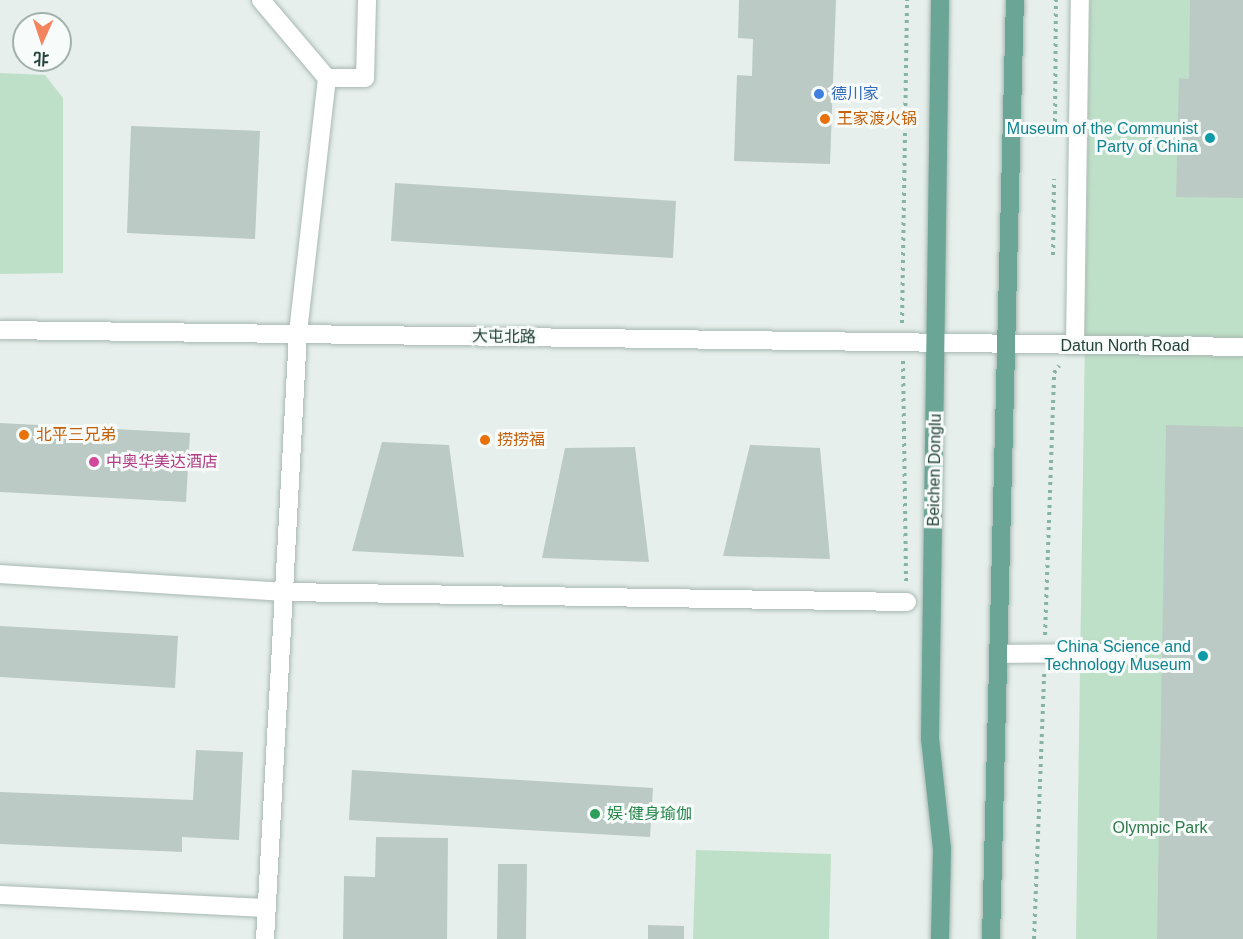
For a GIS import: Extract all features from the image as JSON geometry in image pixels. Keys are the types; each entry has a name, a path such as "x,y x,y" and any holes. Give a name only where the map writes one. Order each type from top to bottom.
{"main road":[{"name":"Beichen Donglu","path":"940,0 938,343 930,739 942,849 940,939"},
{"path":"991,939 1001,654 1015,0"}],"street":[{"path":"261,0 327,78 298,334 266,939"},
{"path":"327,78 365,78 367,0"},
{"path":"1075,345 1080,0"},
{"name":"大屯北路","path":"0,330 903,342 1008,346"},
{"name":"Datun North Road","path":"1008,346 1243,347"},
{"path":"0,574 284,592 907,602"},
{"path":"1001,654 1122,653"},
{"path":"0,895 267,908"}],"path":[{"path":"907,0 903,342 907,602"}],"green space":[{"name":"Olympic Park","path":"1090,0 1243,0 1243,939 1076,939"},
{"path":"0,73 45,75 63,98 63,273 0,274"},
{"path":"696,850 831,854 829,939 693,939"}],"building":[{"path":"739,0 836,0 830,164 734,161 737,75 752,76 753,39 738,38"},
{"name":"Museum of the Communist Party of China","path":"1190,0 1243,0 1243,198 1176,197 1179,78 1189,79"},
{"path":"131,126 260,131 255,239 127,233"},
{"path":"395,183 676,201 673,258 391,241"},
{"name":"中奥华美达酒店","path":"0,423 190,433 186,502 0,492"},
{"name":"China Science and Technology Museum","path":"1166,425 1243,427 1243,939 1157,939"},
{"path":"382,442 449,445 464,557 352,551"},
{"path":"750,445 820,448 830,559 723,556"},
{"path":"635,447 649,562 542,558 565,448"},
{"path":"0,626 178,636 175,688 0,677"},
{"path":"196,750 243,752 239,840 182,837 182,852 0,844 0,792 193,800"},
{"path":"352,770 653,788 650,837 349,820"},
{"path":"376,837 448,838 447,939 343,939 344,876 375,877"},
{"path":"498,864 527,864 526,939 497,939"},
{"path":"648,925 684,926 684,939 648,939"}],"place":[{"name":"德川家","path":"819,94"},
{"name":"王家渡火锅","path":"825,119"},
{"name":"Museum of the Communist Party of China","path":"1210,138"},
{"name":"北平三兄弟","path":"24,435"},
{"name":"捞捞福","path":"485,440"},
{"name":"中奥华美达酒店","path":"94,462"},
{"name":"China Science and Technology Museum","path":"1203,656"},
{"name":"娱·健身瑜伽","path":"595,814"}]}
